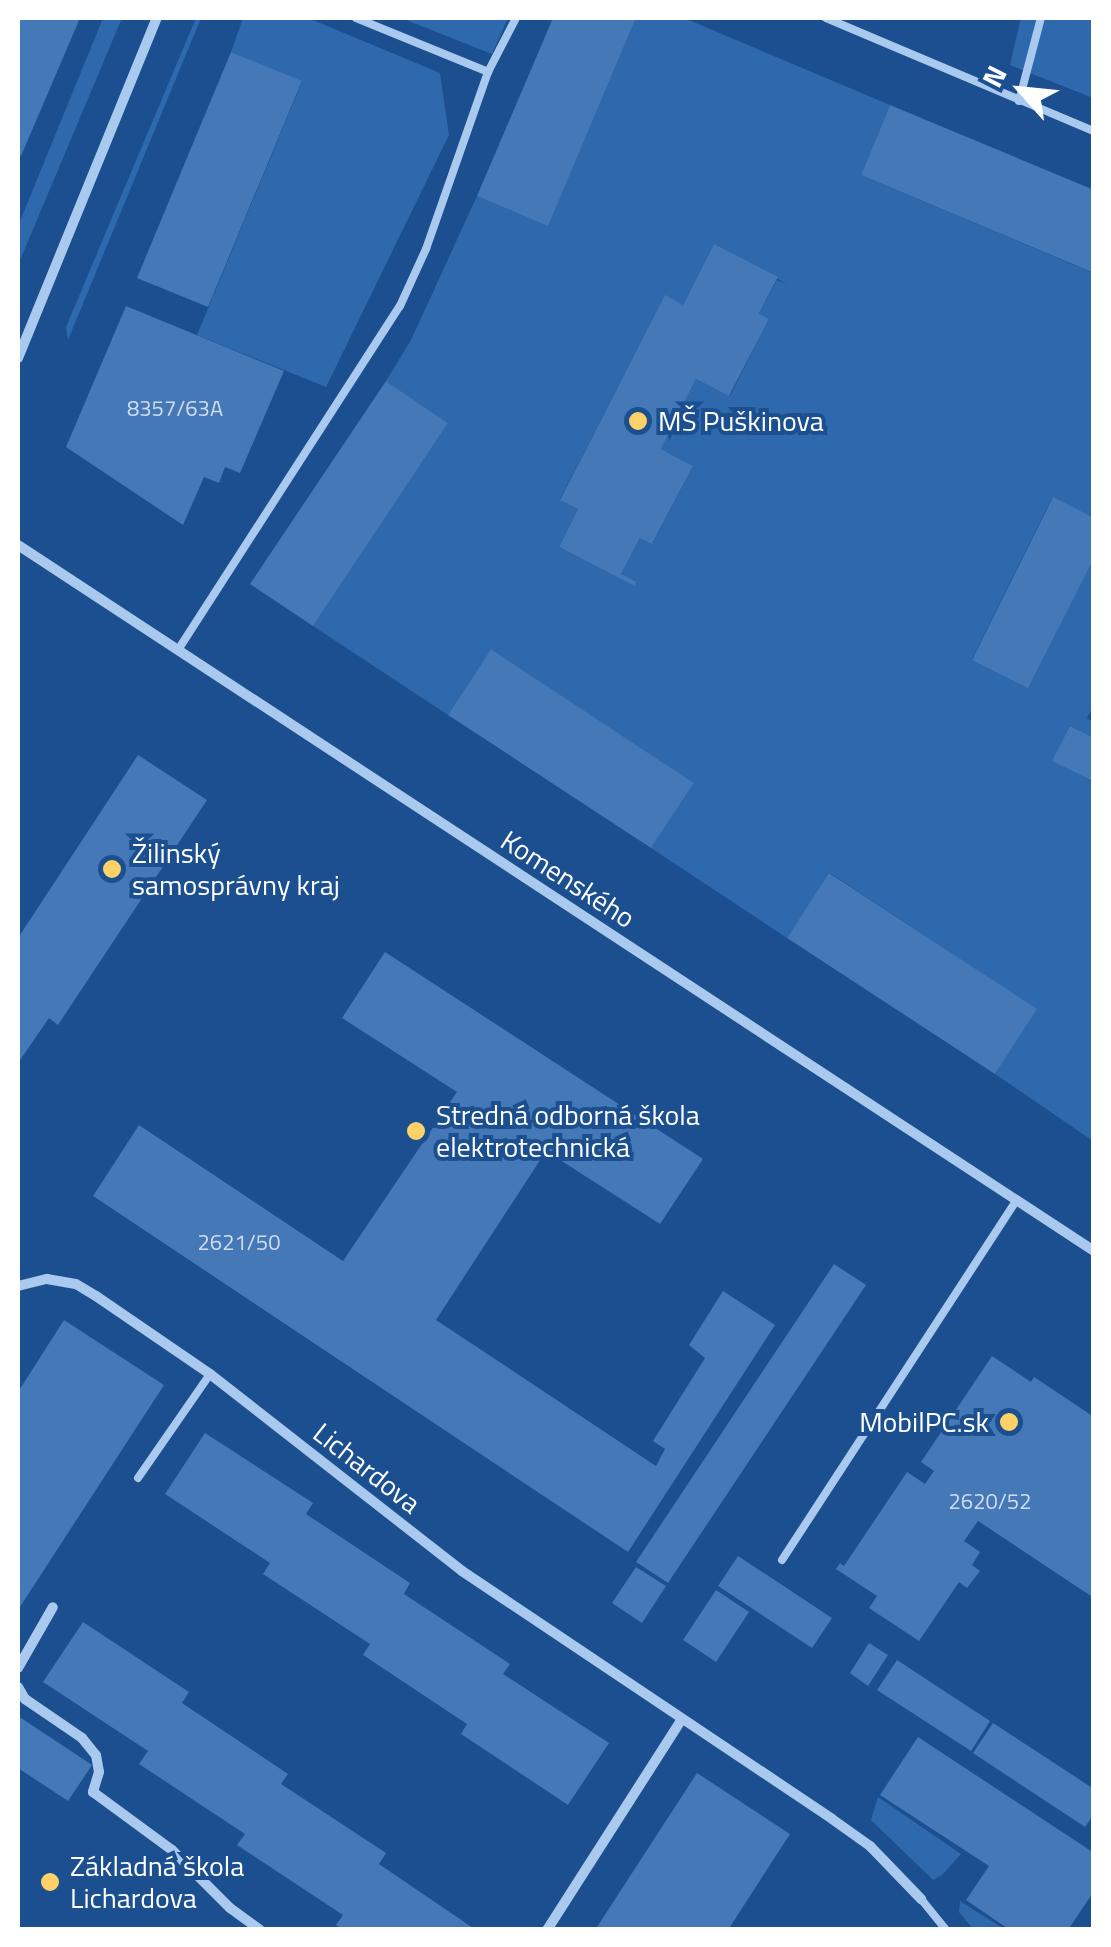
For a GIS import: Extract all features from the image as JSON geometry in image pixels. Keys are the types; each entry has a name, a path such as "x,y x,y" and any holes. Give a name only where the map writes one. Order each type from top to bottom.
{"street":[{"path":"18,358 158,18"},
{"name":"Komenského","path":"18,545 1094,1251"},
{"name":"Lichardova","path":"18,1286 47,1279 76,1284 210,1374 462,1570 870,1846 921,1899"},
{"path":"18,1668 53,1607"},
{"path":"18,1687 25,1699 82,1738 96,1755 99,1772 94,1792 172,1850 230,1908 260,1930"},
{"path":"547,1930 682,1718"}],"lane":[{"path":"356,18 488,72"},
{"path":"178,650 400,306 426,249 488,72 516,18"},
{"path":"826,18 1094,131"},
{"path":"1020,101 1041,18"},
{"path":"782,1560 1017,1200"},
{"path":"138,1478 210,1374"},
{"name":"Lichardova","path":"921,1899 946,1930"}],"shaded area":[{"path":"103,18 122,18 18,265 18,226"},
{"path":"196,18 201,18 68,340 66,327"},
{"path":"243,18 308,18 440,73 449,135 326,387 197,335 302,82 231,52"},
{"path":"401,18 508,18 492,54"},
{"path":"636,18 684,18 890,105 861,175 1093,273 1093,518 1052,498 972,659 1028,687 1093,558 1094,705 1087,718 1093,722 1093,730 1090,736 1070,726 1053,761 1093,782 1093,1141 995,1074 1036,1009 830,873 787,938 651,848 694,783 491,649 448,715 313,626 448,423 386,381 411,340 477,196 548,225","holes":["714,244 787,284 777,280 759,313 769,319 730,396 696,379 661,449 693,466 653,543 640,538 621,574 635,585 559,547 578,509 560,499 665,296 683,305"]},
{"path":"1021,18 1093,18 1093,98 1010,65"},
{"path":"878,1797 961,1854 942,1875 933,1880 871,1820"},
{"path":"960,1901 1004,1929 973,1929 959,1912"}],"building":[{"path":"18,18 80,18 21,156 18,155"},
{"path":"553,18 636,18 548,226 477,196"},
{"path":"231,52 302,81 208,307 137,278"},
{"path":"890,105 1094,190 1094,273 861,175"},
{"path":"714,244 778,277 759,313 769,319 729,396 696,379 661,449 693,466 652,544 640,538 621,574 636,582 635,586 559,547 578,509 560,500 665,295 683,305"},
{"path":"126,306 284,371 240,473 225,467 219,483 204,477 183,525 66,447"},
{"path":"386,381 448,423 313,626 250,584"},
{"path":"1053,497 1094,518 1094,558 1028,688 972,660"},
{"path":"491,649 694,783 651,848 448,715"},
{"path":"1070,726 1090,736 1094,730 1094,782 1052,761"},
{"name":"Žilinský samosprávny kraj","path":"138,755 207,800 58,1025 49,1018 18,1063 18,938"},
{"path":"829,873 1037,1009 995,1074 787,938"},
{"path":"385,952 703,1159 660,1224 546,1151 436,1320 656,1466 665,1449 653,1441 705,1358 689,1345 723,1291 775,1325 628,1552 93,1196 139,1125 343,1261 457,1092 342,1018"},
{"path":"834,1264 866,1285 668,1583 636,1562"},
{"path":"64,1320 164,1385 18,1610 18,1392"},
{"path":"992,1356 1031,1382 1034,1377 1094,1417 1094,1598 978,1521 964,1541 980,1552 972,1565 980,1571 967,1588 959,1582 919,1641 869,1608 877,1596 836,1569 840,1563 844,1566 907,1472 925,1484 934,1471 921,1462"},
{"path":"205,1433 313,1503 306,1514 410,1583 404,1594 510,1664 503,1674 609,1743 568,1805 461,1734 467,1724 363,1655 370,1644 263,1574 270,1563 165,1494"},
{"path":"738,1556 832,1618 812,1648 718,1586"},
{"path":"636,1567 666,1586 642,1623 612,1603"},
{"path":"716,1590 749,1612 716,1662 683,1640"},
{"path":"83,1622 189,1692 182,1703 288,1774 281,1784 386,1853 379,1864 476,1930 342,1930 336,1925 343,1915 237,1845 245,1834 139,1764 148,1751 43,1682"},
{"path":"869,1643 888,1655 868,1686 850,1673"},
{"path":"897,1660 990,1721 971,1751 877,1690"},
{"path":"18,1716 92,1765 68,1801 18,1768"},
{"path":"993,1723 1094,1789 1094,1814 1085,1827 973,1753"},
{"path":"918,1737 1094,1853 1094,1891 1068,1930 1010,1930 966,1900 989,1866 880,1795"},
{"path":"697,1773 790,1834 728,1930 595,1930"}],"place":[{"name":"MŠ Puškinova","path":"638,421"},
{"name":"Žilinský samosprávny kraj","path":"112,869"},
{"name":"Stredná odborná škola elektrotechnická","path":"416,1131"},
{"name":"MobilPC.sk","path":"1009,1422"},
{"name":"Základná škola Lichardova","path":"50,1882"}]}
